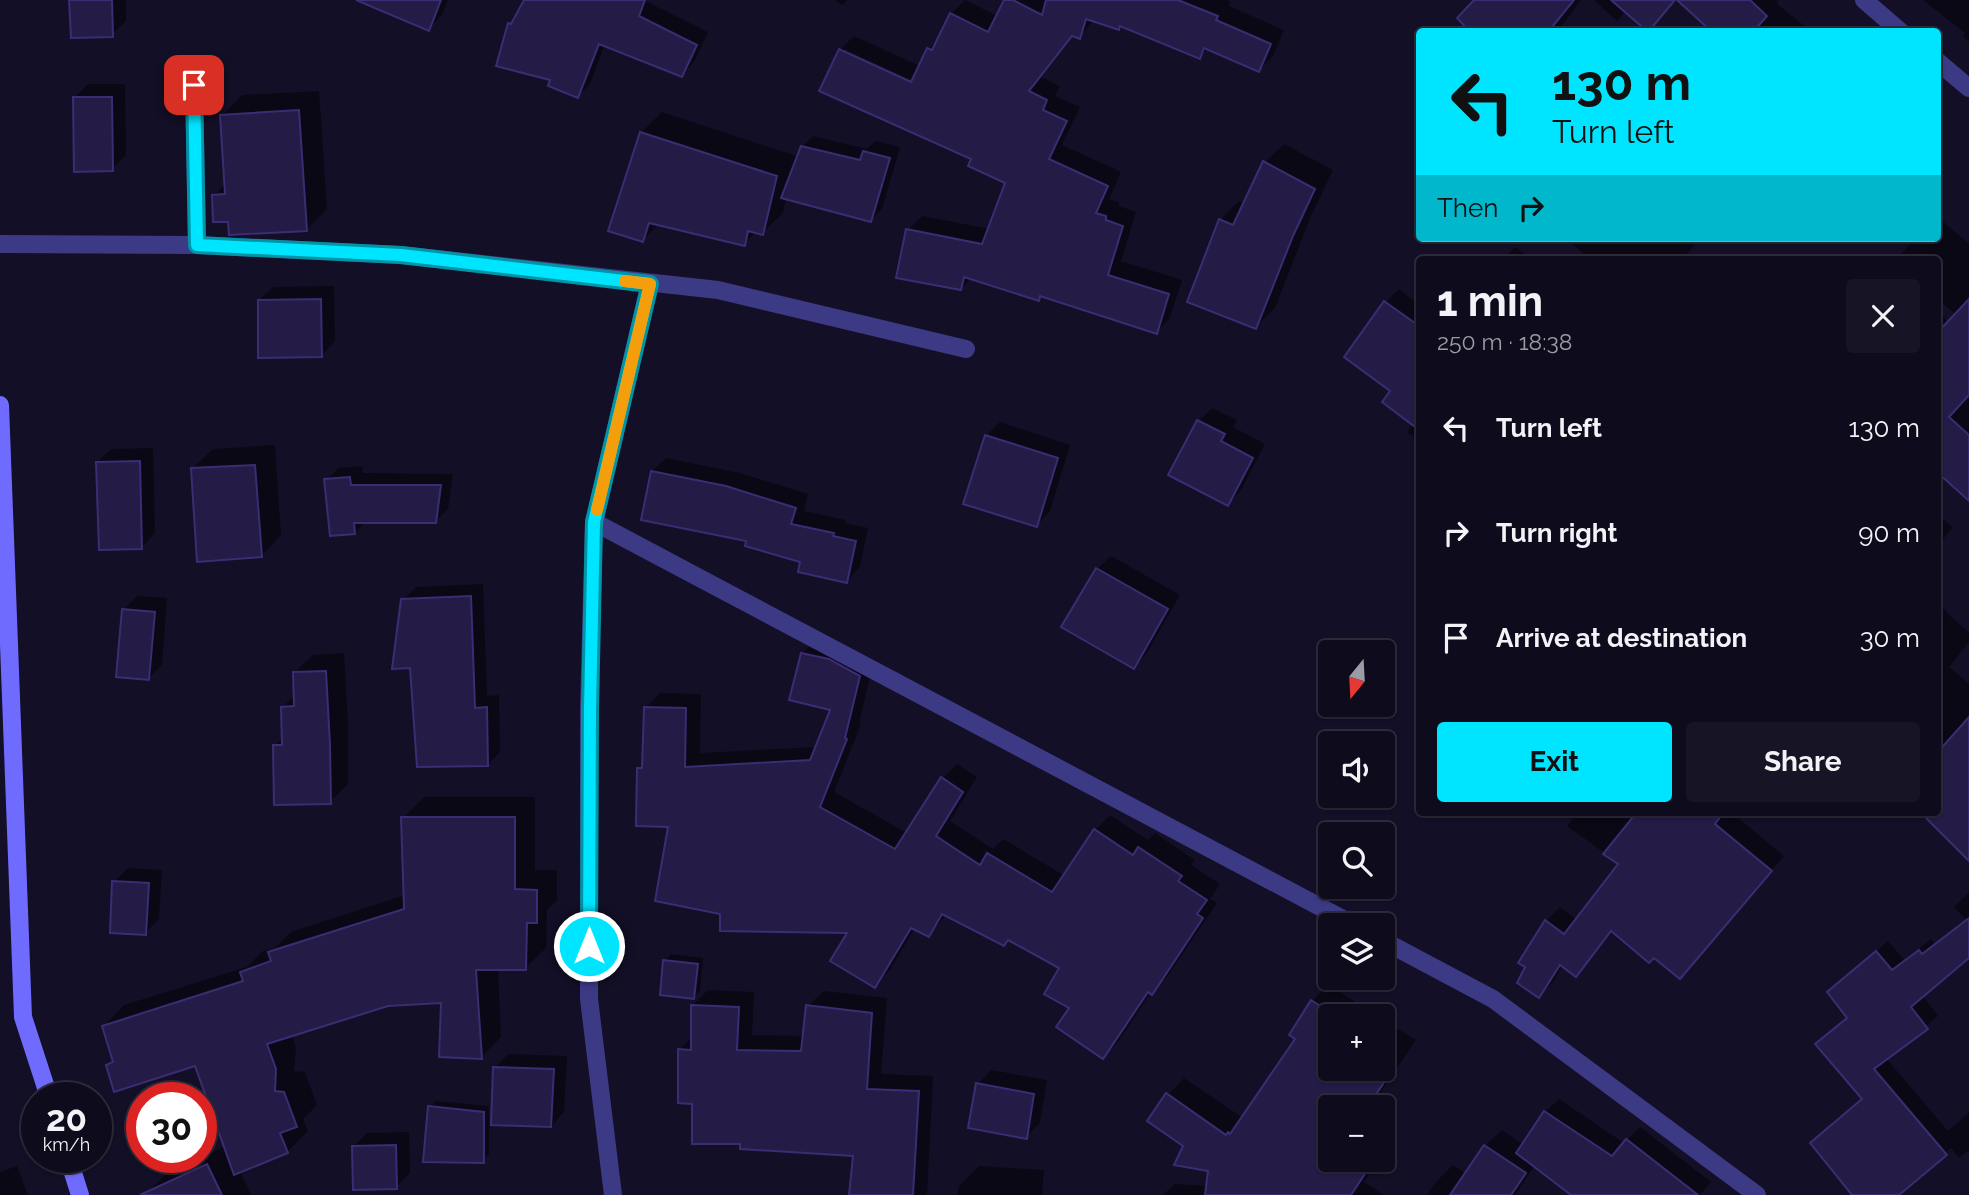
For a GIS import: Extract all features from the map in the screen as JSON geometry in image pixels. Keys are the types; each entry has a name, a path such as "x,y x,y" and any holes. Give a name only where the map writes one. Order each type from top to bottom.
{"main road":[{"path":"0,405 23,1017 44,1082"},
{"path":"73,1173 80,1195"}],"street":[{"path":"1864,0 1896,28"},
{"path":"1941,64 1969,88"},
{"path":"194,85 197,245"},
{"path":"0,244 197,245 401,255 718,290 966,349"},
{"path":"612,1195 589,999 589,723 594,522 650,284"},
{"path":"594,522 1331,913"},
{"path":"1395,947 1493,999 1757,1195"}],"building":[{"path":"69,0 112,0 113,37 71,38"},
{"path":"356,0 441,0 429,31"},
{"path":"524,0 645,0 639,16 697,45 682,77 599,44 578,98 548,86 550,80 496,66 508,23 511,24"},
{"path":"1004,0 1013,0 1042,15 1046,0 1178,0 1218,16 1216,20 1271,44 1259,72 1204,48 1200,59 1120,26 1119,30 1086,19 1080,39 1072,36 1029,91 1047,100 1043,110 1067,121 1049,159 1108,186 1096,213 1123,226 1108,275 1169,294 1157,334 1040,296 1039,301 964,277 961,290 896,278 906,229 982,244 1005,183 968,166 971,159 819,91 839,49 911,82 927,48 932,50 950,13 988,32"},
{"path":"1474,0 1574,0 1551,28 1466,28 1457,18"},
{"path":"1611,0 1675,0 1651,28 1643,28"},
{"path":"1677,0 1750,0 1767,16 1756,28 1708,28"},
{"path":"73,97 112,97 113,171 74,172"},
{"path":"299,110 307,231 229,235 228,222 213,222 212,195 225,194 220,115"},
{"path":"640,132 777,176 763,235 748,231 745,246 649,223 643,242 608,231"},
{"path":"801,146 860,160 863,151 890,158 871,222 781,198"},
{"path":"1263,161 1315,189 1256,329 1187,302 1219,219 1233,225"},
{"path":"321,299 322,357 258,358 258,300"},
{"path":"1969,299 1969,395 1949,417 1969,435 1969,501 1941,476 1941,329"},
{"path":"1384,301 1416,324 1416,428 1382,402 1390,391 1344,357"},
{"path":"1197,420 1225,434 1221,441 1253,458 1228,506 1168,475"},
{"path":"985,435 1058,458 1037,527 963,504"},
{"path":"140,461 142,549 99,550 96,462"},
{"path":"255,465 262,557 197,562 191,468"},
{"path":"651,471 726,486 796,508 791,524 834,533 833,536 856,541 847,583 798,572 800,562 745,546 746,541 641,520"},
{"path":"350,477 351,485 441,485 436,523 354,523 355,534 330,536 324,479"},
{"path":"1096,568 1168,609 1134,669 1061,627"},
{"path":"471,596 475,708 487,707 488,766 417,767 410,668 392,669 401,599"},
{"path":"122,609 155,612 149,680 116,677"},
{"path":"801,653 829,659 860,676 845,738 847,739 820,807 895,849 941,777 963,792 936,836 980,865 987,853 1052,892 1094,829 1133,855 1138,847 1182,876 1178,881 1207,900 1197,914 1203,918 1152,995 1148,992 1103,1059 1056,1027 1069,1008 1044,994 1059,968 1008,940 1004,946 942,914 929,937 911,928 875,988 830,961 847,933 720,931 720,914 655,901 668,827 636,826 637,768 642,768 644,707 686,708 685,767 810,760 830,710 789,700"},
{"path":"326,671 331,804 274,805 273,745 282,745 281,707 294,706 293,672"},
{"path":"1969,717 1969,861 1924,816 1941,816 1941,748"},
{"path":"1634,816 1721,816 1715,824 1772,871 1680,979 1654,958 1649,963 1611,931 1576,977 1560,965 1539,998 1517,983 1525,967 1518,963 1545,920 1564,934 1618,864 1603,854"},
{"path":"401,817 515,817 515,889 537,890 537,923 527,923 526,970 476,970 482,1059 439,1057 441,1003 388,1006 267,1044 276,1069 275,1091 284,1092 297,1127 280,1133 288,1153 234,1175 217,1127 217,1082 201,1082 195,1066 145,1082 126,1082 126,1088 114,1092 106,1065 113,1062 102,1026 243,981 240,972 271,961 268,952 404,909"},
{"path":"112,881 149,883 146,935 110,933"},
{"path":"1969,918 1969,958 1911,1007 1928,1029 1874,1069 1947,1155 1899,1195 1852,1195 1810,1143 1862,1099 1815,1044 1847,1018 1827,992 1876,951 1892,970 1919,950 1922,954"},
{"path":"663,960 698,964 694,999 660,995"},
{"path":"1311,1000 1318,1004 1318,1081 1385,1081 1376,1095 1318,1095 1318,1172 1366,1172 1351,1195 1205,1195 1208,1171 1174,1165 1183,1146 1147,1121 1166,1093 1226,1135 1228,1132 1230,1134 1295,1039 1289,1035"},
{"path":"691,1005 739,1007 737,1050 801,1051 806,1005 872,1013 867,1089 919,1091 913,1195 849,1195 853,1156 740,1149 740,1144 692,1144 692,1104 678,1103 678,1049 691,1050"},
{"path":"493,1067 554,1069 551,1127 491,1125"},
{"path":"976,1083 1034,1094 1027,1139 968,1128"},
{"path":"428,1106 484,1112 484,1163 423,1162"},
{"path":"1544,1111 1612,1156 1626,1139 1698,1195 1571,1195 1516,1153"},
{"path":"396,1145 397,1189 353,1190 352,1146"},
{"path":"1484,1145 1526,1173 1511,1195 1450,1195"},
{"path":"188,1173 211,1173 222,1195 140,1195"}],"slow traffic":[{"path":"597,510 615,424 650,284 625,281"}],"route":[{"path":"194,85 197,245 401,255 650,284 594,522 589,946"}]}
